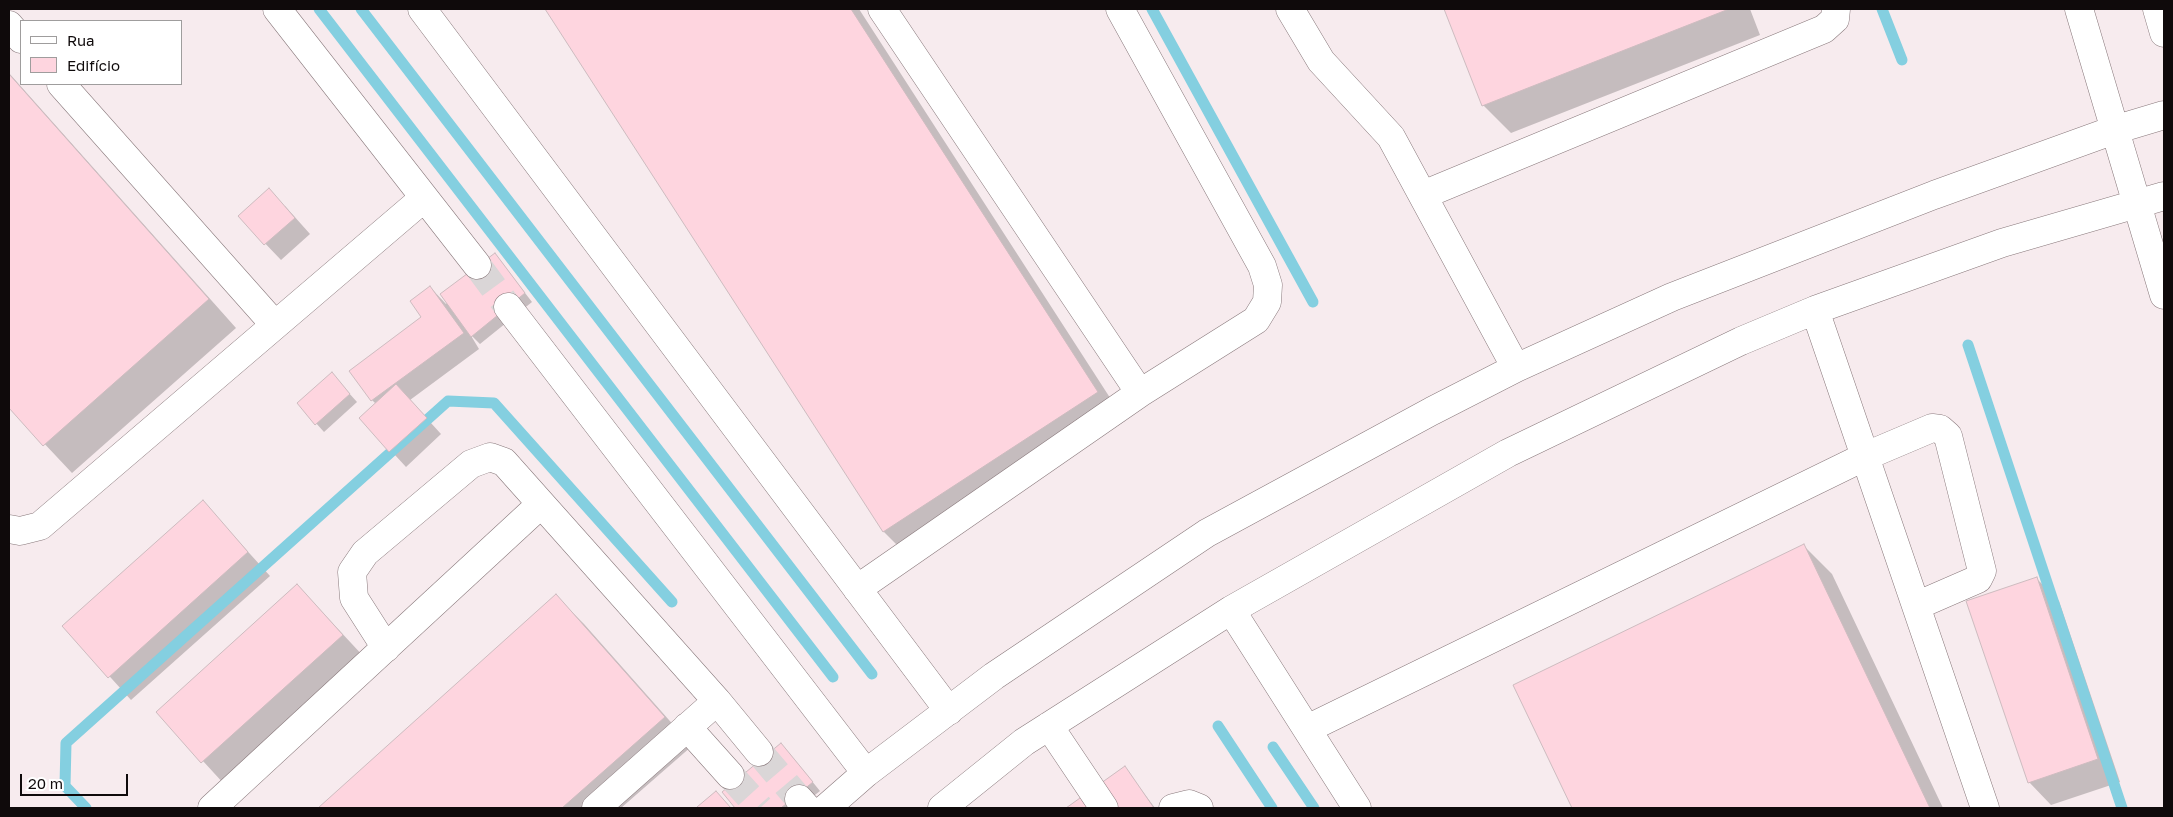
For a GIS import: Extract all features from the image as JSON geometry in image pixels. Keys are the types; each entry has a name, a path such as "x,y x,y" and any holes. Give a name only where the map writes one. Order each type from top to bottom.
{"lane":[{"path":"277,9 477,266"},
{"path":"422,9 949,711"},
{"path":"882,9 1140,393"},
{"path":"857,589 1140,393 1256,320 1268,302 1268,285 1262,266 1120,9"},
{"path":"1290,9 1321,61 1391,137 1516,368"},
{"path":"1423,195 1824,29 1835,19 1836,9"},
{"path":"2079,9 2164,295"},
{"path":"2157,9 2164,32"},
{"path":"9,25 20,38"},
{"path":"62,85 275,325"},
{"path":"826,808 866,773 994,676 1207,533 1432,411 1516,368 1672,297 1934,194 2114,130 2164,116"},
{"path":"942,808 1024,742 1231,610 1508,453 1740,341 1815,310 2002,243 2164,196"},
{"path":"9,529 20,531 40,526 424,198"},
{"path":"508,307 866,773"},
{"path":"1815,310 1985,808"},
{"path":"1307,729 1866,456 1932,428 1940,429 1948,436 1982,571 1978,579 1916,606"},
{"path":"386,648 354,598 352,572 365,553 471,464 490,457 504,462 540,505 717,701 760,752"},
{"path":"212,808 540,505"},
{"path":"1231,610 1357,808"},
{"path":"596,808 717,701"},
{"path":"1049,726 1104,808"},
{"path":"687,727 730,774"},
{"path":"1173,808 1189,804 1199,808"}],"shaded area":[{"path":"9,9 2164,9 2164,808 9,808"}],"building":[{"path":"545,9 851,9 1098,392 883,532"},
{"path":"1444,9 1729,9 1482,106"},
{"path":"9,74 209,299 43,446 9,408"},
{"path":"269,188 295,218 264,245 238,216"},
{"path":"495,253 525,293 471,337 440,294"},
{"path":"430,286 464,333 371,401 349,371 421,317 410,301"},
{"path":"332,372 350,394 315,425 297,403"},
{"path":"396,384 427,418 389,452 359,418"},
{"path":"203,500 248,552 108,678 62,626"},
{"path":"1804,544 1930,808 1572,808 1513,685"},
{"path":"2037,577 2098,759 2028,783 1966,601"},
{"path":"297,584 343,635 201,763 156,712"},
{"path":"556,594 665,717 562,808 318,808"},
{"path":"781,743 813,782 781,808 735,808 722,792"},
{"path":"1125,766 1154,808 1066,808"},
{"path":"716,791 731,808 697,807"}],"waterway":[{"path":"319,9 833,677"},
{"path":"361,9 872,674"},
{"path":"1152,9 1313,302"},
{"path":"1882,9 1902,60"},
{"path":"1968,345 2122,808"},
{"path":"86,808 65,786 66,743 448,401 494,403 672,602"},
{"path":"1218,726 1272,808"},
{"path":"1273,747 1314,808"}],"tunnel":[{"path":"477,265 508,307"},
{"path":"759,752 799,799"},
{"path":"730,775 760,808"}]}
